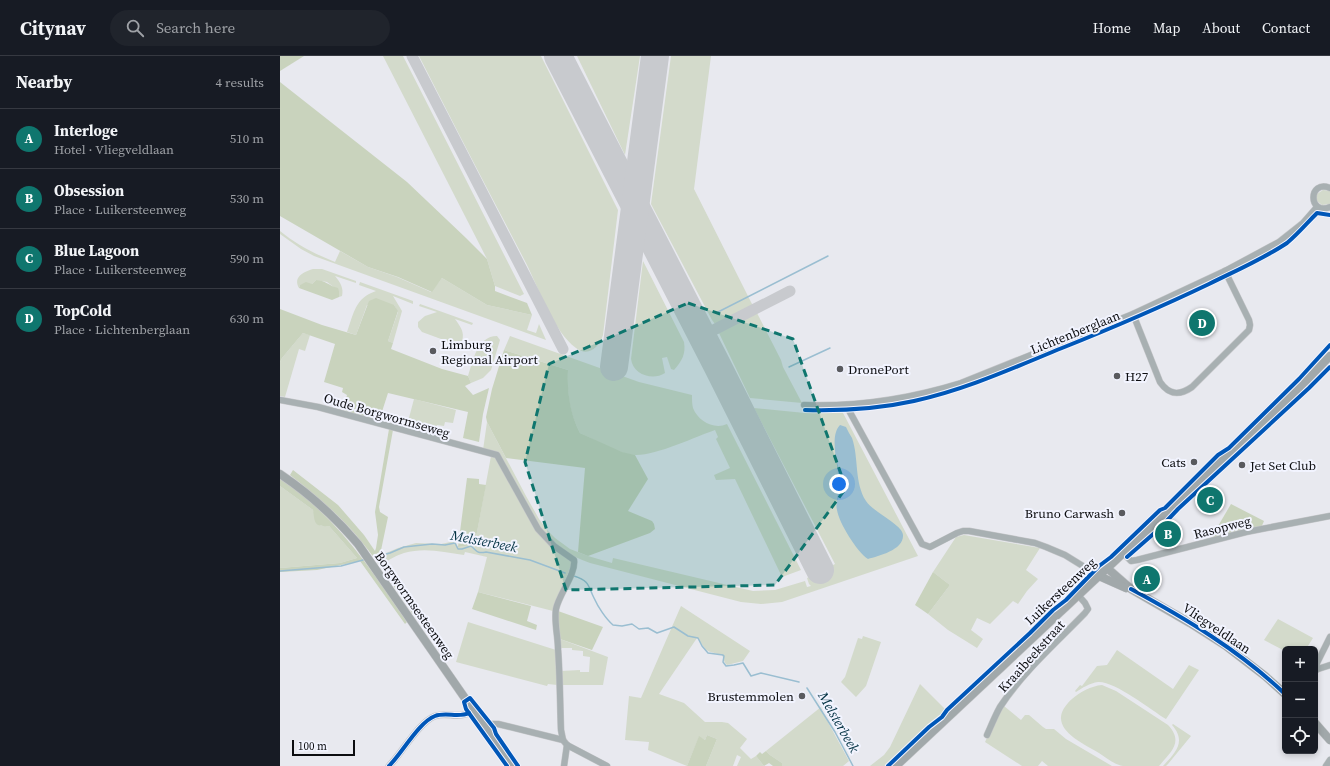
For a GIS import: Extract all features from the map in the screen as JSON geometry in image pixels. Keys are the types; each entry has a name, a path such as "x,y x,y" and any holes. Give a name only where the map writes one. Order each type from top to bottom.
{"main road":[{"name":"Luikersteenweg","path":"896,766 1291,396 1330,356"},
{"name":"Borgwormsesteenweg","path":"280,474 321,505 358,544 512,766"},
{"name":"Vliegveldlaan","path":"1107,568 1130,589 1220,642 1282,691"},
{"name":"Vliegveldlaan","path":"1099,576 1122,587 1130,589"},
{"path":"1318,726 1330,740"}],"street":[{"path":"1330,188 1322,186 1316,190 1313,200 1317,206 1325,209 1330,208"},
{"name":"Lichtenberglaan","path":"804,406 846,405 888,401 961,383 1133,314 1225,271 1279,242 1303,223 1317,206"},
{"path":"1133,314 1160,382 1164,387 1174,393 1187,390 1249,330 1249,320 1225,271"},
{"name":"Oude Borgwormseweg","path":"280,400 318,406 497,456 538,529 554,546 572,558 574,562 572,572 558,603 556,613 561,730 563,740"},
{"path":"846,405 922,544 930,547 963,531 1035,543 1065,555 1099,576"},
{"name":"Rasopweg","path":"1123,553 1131,561 1137,560 1246,532 1330,516"},
{"name":"Kraaibeekstraat","path":"987,735 999,709 1015,687 1040,659 1086,614 1088,609 1085,603 1078,596"},
{"path":"1318,662 1330,638"},
{"path":"1318,669 1330,665"},
{"path":"389,766 420,728 431,718 442,714 466,714 474,710"},
{"path":"485,726 490,724 498,724 563,740 567,745 607,766"},
{"path":"564,766 567,745"},
{"path":"1326,766 1330,760"}],"highlighted area":[{"path":"688,303 793,339 846,488 775,585 566,590 525,462 549,364"}],"green space":[{"path":"280,56 304,56 280,71"},
{"path":"383,56 403,56 524,294 520,296 495,286 487,259"},
{"path":"419,56 541,56 618,210 603,335 599,344 592,350 585,352 576,348 568,341 554,321 526,263"},
{"path":"577,56 640,56 625,155"},
{"path":"671,56 711,56 694,189 753,306 718,324 715,324 712,320 651,204"},
{"path":"280,82 407,182 487,259 495,286 495,291 527,303 532,315 487,305 442,278 432,292 398,277 368,267 280,216"},
{"path":"1323,190 1330,191 1330,204 1322,205 1317,201 1317,194"},
{"path":"280,231 293,241 320,256 335,262 340,251 368,267 397,277 431,292 442,278 487,305 532,315 527,330 536,333 539,324 546,340 314,256 280,234"},
{"path":"643,261 684,342 683,357 674,370 671,369 667,357 662,358 665,373 655,376 639,373 635,369 631,359"},
{"path":"313,269 322,269 356,281 356,283 335,276 342,288 342,296 339,297 339,291 327,282 316,280 312,284 300,285 299,288 297,284 298,278 303,273"},
{"path":"316,280 338,288 339,297 332,300 299,288 300,285 306,282 312,284"},
{"path":"360,282 413,301 413,304 393,296 402,311 393,343 388,341 398,312 394,305 367,305 356,335 347,332 359,302 369,294 376,291 359,285"},
{"path":"376,298 394,305 398,311 388,341 393,343 391,349 442,369 468,376 471,383 465,386 473,395 489,388 479,442 463,438 468,412 388,393 379,421 343,411 347,395 342,392 343,388 324,382 335,344 303,333 280,362 280,309 322,325 356,335 369,301"},
{"path":"420,304 473,323 472,325 455,319 462,329 463,338 462,341 452,343 422,332 418,327 418,322 425,316 437,312 419,306"},
{"path":"757,313 802,403 750,398 719,333 720,331"},
{"path":"303,333 310,335 305,351 299,349 285,397 280,396 280,362"},
{"path":"497,336 500,340 491,370 483,378 471,383 468,376 477,350 485,340 490,337"},
{"path":"510,336 639,382 692,395 693,408 699,417 712,425 722,426 727,424 801,570 782,577 735,479 716,480 714,475 730,468 716,439 718,437 715,430 675,446 643,454 628,454 607,446 580,433 571,410 568,387 568,370 504,350"},
{"path":"504,350 568,370 570,403 580,433 622,452 635,455 648,479 628,511 652,521 655,529 650,533 588,556 578,552 585,468 506,458 487,422 486,417 492,389"},
{"path":"414,399 456,410 453,423 445,422 444,426 437,425 434,436 406,429"},
{"path":"754,408 805,413 842,411 918,556 782,602 761,604 741,602 590,563 567,553 549,538 540,527 524,503 497,452 483,450 487,422 539,519 555,538 570,549 612,563 613,558 753,591 775,590 805,581 807,587 811,586 807,578 835,564"},
{"path":"389,429 393,430 379,507 380,512 388,517 380,555 374,558 346,524 290,475 293,470 338,505 364,535 375,551 378,535 375,512"},
{"path":"491,456 494,456 535,527 572,560 553,611 478,592 487,557 465,552 464,555 434,551 412,551 399,555 382,564 386,571 384,572 374,558 398,548 416,543 441,544 455,541 458,547 472,545 474,548"},
{"path":"467,478 479,479 479,484 486,485 474,548 472,545 458,547"},
{"path":"280,479 300,493 318,509 351,544 407,622 405,624 360,561 317,570 280,572 280,568 340,563 357,558 329,526 320,526 316,523 313,510 280,486"},
{"path":"280,486 313,510 320,526 329,526 357,558 340,563 280,568"},
{"path":"1231,504 1264,521 1261,528 1211,538"},
{"path":"964,535 1040,548 1026,570 1038,579 1018,604 1013,601 990,624 977,618 971,630 983,639 977,648 948,630 928,614 950,585 933,572 956,537"},
{"path":"388,569 417,614 414,616 384,572"},
{"path":"933,572 950,585 928,614 915,605"},
{"path":"478,592 531,606 527,621 537,625 536,630 472,609"},
{"path":"681,606 750,651 743,661 727,665 722,655 705,649 697,638 659,694 684,703 705,722 728,723 747,739 740,748 751,759 756,756 764,766 737,766 741,757 737,755 733,766 706,766 717,739 707,735 705,740 699,737 687,766 648,750 649,742 625,740 629,696 641,698"},
{"path":"558,611 603,627 592,650 560,639"},
{"path":"1278,619 1313,638 1308,646 1282,646 1282,649 1264,640"},
{"path":"468,622 556,650 557,685 548,684 547,686 456,662"},
{"path":"863,636 881,642 866,686 856,697 841,682 845,677 858,638 862,639"},
{"path":"560,639 608,657 603,685 562,685 561,671 580,670 580,672 589,672 590,657 583,656 583,651 572,650 572,648 560,648"},
{"path":"1117,650 1173,689 1189,665 1199,670 1166,719 1123,691 1105,683 1098,682 1086,686 1076,692 1075,691 1080,685 1082,686 1097,666 1107,665"},
{"path":"920,684 946,710 887,766 870,766 884,755 890,747"},
{"path":"1102,685 1116,691 1168,725 1173,731 1175,737 1174,747 1159,766 1123,766 1113,763 1074,737 1062,724 1061,717 1064,708 1072,699 1090,688"},
{"path":"1004,706 1021,720 1025,715 1029,715 1046,729 1054,729 1066,739 1112,766 1048,766 1042,761 1038,766 1022,766 985,742 996,718"},
{"path":"821,707 849,761 843,766 782,766 782,763 766,751"},
{"path":"1173,724 1191,736 1168,764 1163,766 1178,747 1179,737 1172,725"},
{"path":"707,735 717,739 706,766 687,766 699,736 705,740"},
{"path":"766,751 782,763 782,766 773,766 769,763 764,766 756,756 760,752 762,754"}],"water":[{"path":"840,425 846,427 852,438 858,478 862,494 866,501 875,510 898,527 902,531 903,535 900,545 890,552 868,559 849,537 838,516 836,504 839,479 835,454 835,437"}],"waterway":[{"path":"718,312 828,256"},
{"path":"789,367 830,348"},
{"name":"Melsterbeek","path":"375,557 404,547 432,544 445,545 455,543 458,549 471,546 479,552 530,560 565,573"},
{"name":"Melsterbeek","path":"280,571 341,566 363,560"},
{"name":"Melsterbeek","path":"574,576 588,584 600,609 613,625 622,626 632,624 639,629 648,628 657,633 674,627 688,636 698,638 708,653 723,655 723,662 726,666 743,663 751,676 761,673 799,682"},
{"name":"Melsterbeek","path":"807,688 835,732 853,766"}],"taxiway":[{"path":"412,56 563,349"},
{"path":"702,336 790,291"}],"runway":[{"path":"558,56 717,365 820,570"},
{"path":"614,367 655,56"}],"cycle path":[{"path":"805,410 860,409 900,404 952,391 989,378 1118,325 1209,284 1259,260 1278,249 1299,232 1317,213 1330,215"},
{"path":"888,766 929,727 942,717 947,710 1053,610 1066,600 1099,566 1111,557 1160,510 1165,508 1218,455 1229,448 1299,379 1330,345"},
{"path":"1127,557 1159,529 1178,509 1330,367"},
{"path":"1131,589 1211,636 1250,664 1282,691"},
{"path":"507,766 466,709 464,702 470,698 494,728 496,734 518,766"},
{"path":"389,766 417,731 429,719 439,715 461,715 469,713"}],"place":[{"name":"TopCold","path":"1202,323"},
{"name":"Limburg Regional Airport","path":"433,351"},
{"name":"DronePort","path":"840,369"},
{"name":"H27","path":"1117,376"},
{"name":"Cats","path":"1194,462"},
{"name":"Jet Set Club","path":"1242,465"},
{"name":"Blue Lagoon","path":"1210,500"},
{"name":"Bruno Carwash","path":"1122,513"},
{"name":"Obsession","path":"1168,534"},
{"name":"Interloge","path":"1147,579"},
{"name":"Brustemmolen","path":"802,696"}]}
